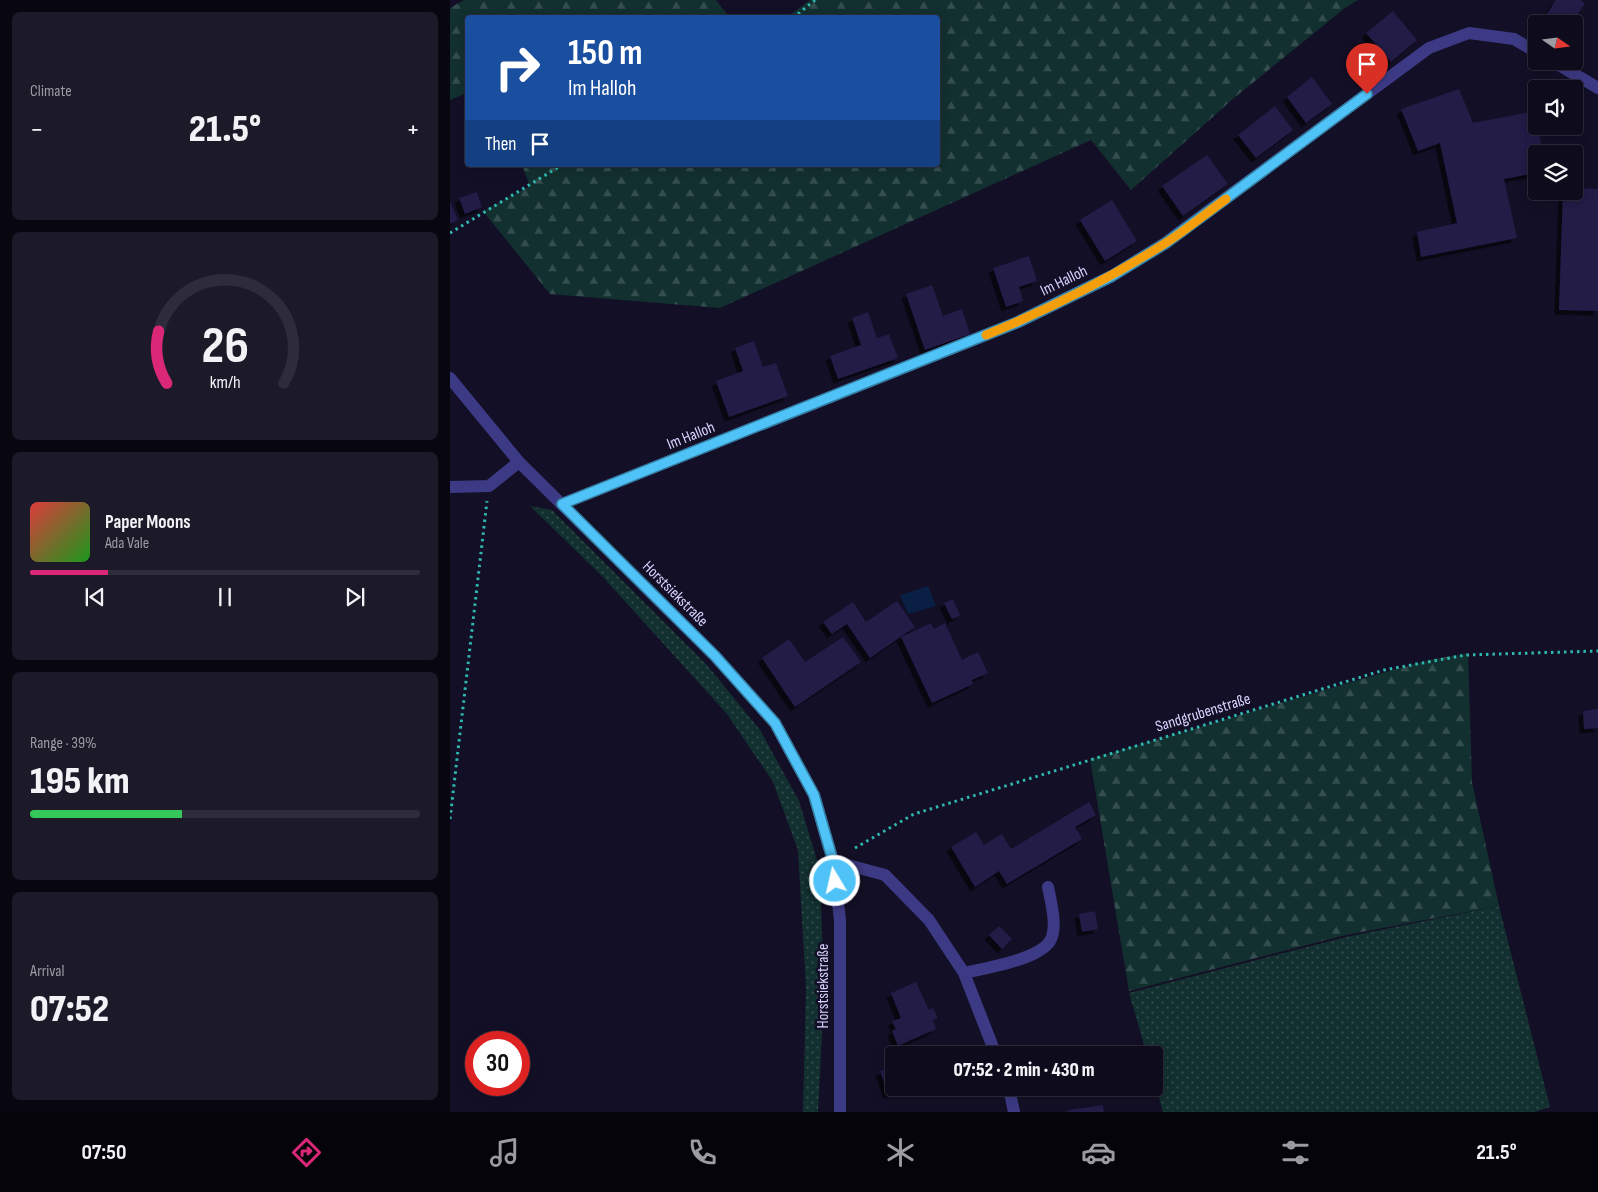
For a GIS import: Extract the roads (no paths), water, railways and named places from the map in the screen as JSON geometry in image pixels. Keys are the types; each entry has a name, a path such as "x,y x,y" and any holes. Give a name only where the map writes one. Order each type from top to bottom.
{"street":[{"name":"Im Halloh","path":"562,504 1018,322 1112,276 1166,243 1429,48 1469,34 1514,38 1528,47"},
{"path":"1567,70 1598,88"},
{"name":"Horstsiekstraße","path":"450,378 519,462 715,656 775,723 814,795 833,861 840,920 840,1112"},
{"path":"450,488 489,486 519,462"},
{"path":"833,861 885,875 929,920 964,973 992,1046"},
{"path":"964,973 1012,962 1040,950 1050,940 1054,921 1048,887"},
{"path":"1011,1096 1014,1112"}],"water":[{"path":"928,586 936,606 908,614 900,595"}]}
